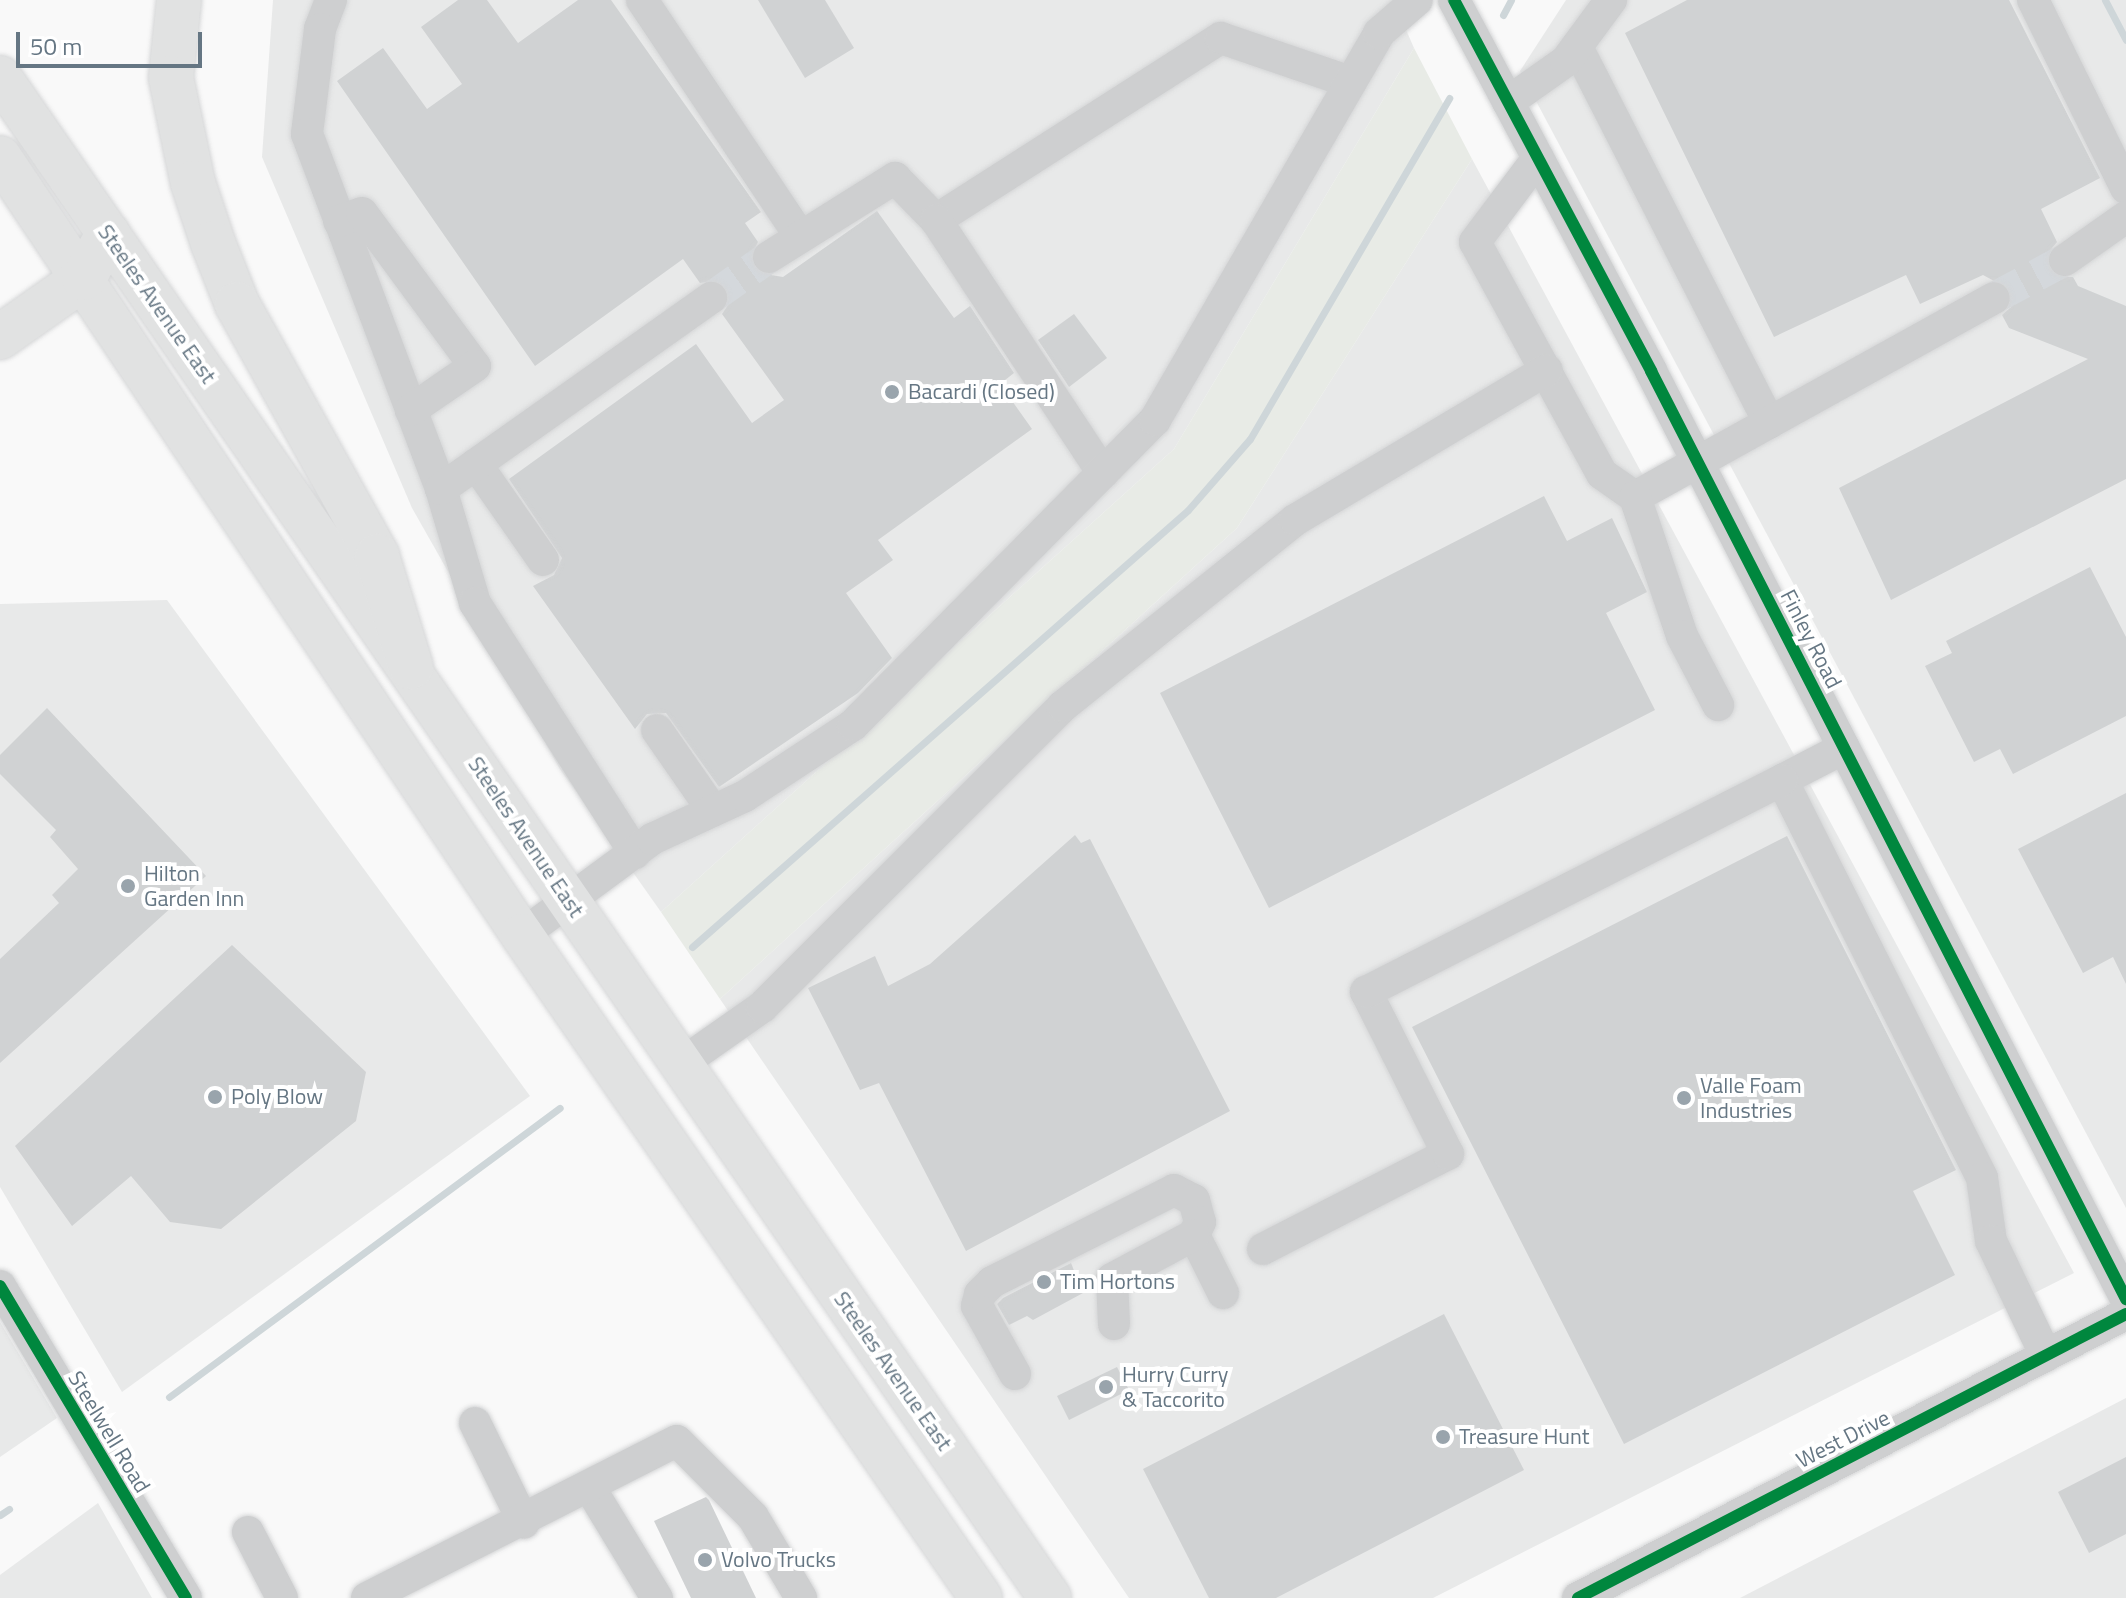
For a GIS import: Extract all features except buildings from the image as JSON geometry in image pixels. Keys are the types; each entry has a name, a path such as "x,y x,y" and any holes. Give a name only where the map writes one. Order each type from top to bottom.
{"highway":[{"path":"179,0 171,78 193,183 213,243 237,304 377,556 411,667"},
{"path":"0,337 84,278 108,234"}],"main road":[{"name":"Steeles Avenue East","path":"0,77 411,667 1050,1598"},
{"name":"Steeles Avenue East","path":"0,157 522,935 981,1598"}],"street":[{"path":"331,0 320,29 307,134 441,489 475,603 635,853"},
{"path":"642,0 800,236"},
{"path":"522,935 571,903 635,853 713,811 853,725 1155,420 1379,33 1417,0"},
{"name":"Finley Road","path":"1454,0 1697,462 2126,1299"},
{"path":"1508,102 1566,61 1611,0"},
{"path":"2033,0 2126,188"},
{"path":"936,220 1221,38 1350,82"},
{"path":"1577,47 1769,423"},
{"path":"1538,158 1475,242 1602,474 1635,497 1682,636 1718,705"},
{"path":"769,257 895,178 936,220 1103,473"},
{"path":"339,221 362,213 475,366 411,410"},
{"path":"2065,260 2126,217"},
{"path":"441,489 711,298"},
{"path":"1635,497 1994,298"},
{"path":"681,1064 762,1007 1063,706 1295,520 1547,370"},
{"path":"476,464 543,560"},
{"path":"657,730 713,811"},
{"path":"1263,1249 1448,1154 1366,992 1844,748"},
{"path":"1782,780 1982,1178 1991,1241 2046,1356"},
{"path":"1015,1374 977,1306 992,1282 1174,1190 1194,1200 1200,1222 1194,1235 1112,1279 1114,1324"},
{"path":"1194,1235 1223,1293"},
{"name":"Steelwell Road","path":"0,1286 186,1598"},
{"name":"West Drive","path":"1578,1598 2126,1314"},
{"path":"475,1423 524,1523"},
{"path":"367,1598 524,1523 677,1441 753,1517 801,1598"},
{"path":"590,1488 657,1598"},
{"path":"248,1532 282,1598"}],"shaded area":[{"path":"273,0 1393,0 1414,48 1174,449 661,912 560,769 412,508 262,157"},
{"path":"1566,0 2126,0 2126,1208 1520,71"},
{"path":"1414,48 1472,159 1237,528 720,999 661,912 1174,449"},
{"path":"1472,159 2074,1273 1433,1598 1129,1598 720,999 1237,528"},
{"path":"167,600 530,1096 122,1392 0,1187 0,604"},
{"path":"0,1322 57,1418 0,1457"},
{"path":"2126,1398 2126,1598 1740,1598"},
{"path":"98,1503 152,1598 0,1598 0,1575"}],"waterway":[{"path":"1503,15 1511,0"},
{"path":"2105,0 2126,40"},
{"path":"692,947 1188,510 1250,439 1449,98"},
{"path":"169,1397 560,1108"},
{"path":"0,1515 9,1509"}],"tunnel":[{"path":"711,298 769,257"},
{"path":"1994,298 2065,260"}],"cycle path":[{"path":"1454,0 1651,371 2126,1299"},
{"path":"0,1286 186,1598"},
{"path":"1578,1598 2126,1314"}],"place":[{"name":"Bacardi (Closed)","path":"892,392"},
{"name":"Hilton Garden Inn","path":"128,886"},
{"name":"Poly Blow","path":"215,1097"},
{"name":"Valle Foam Industries","path":"1684,1098"},
{"name":"Tim Hortons","path":"1044,1282"},
{"name":"Hurry Curry & Taccorito","path":"1106,1387"},
{"name":"Treasure Hunt","path":"1443,1437"},
{"name":"Volvo Trucks","path":"705,1560"}]}
